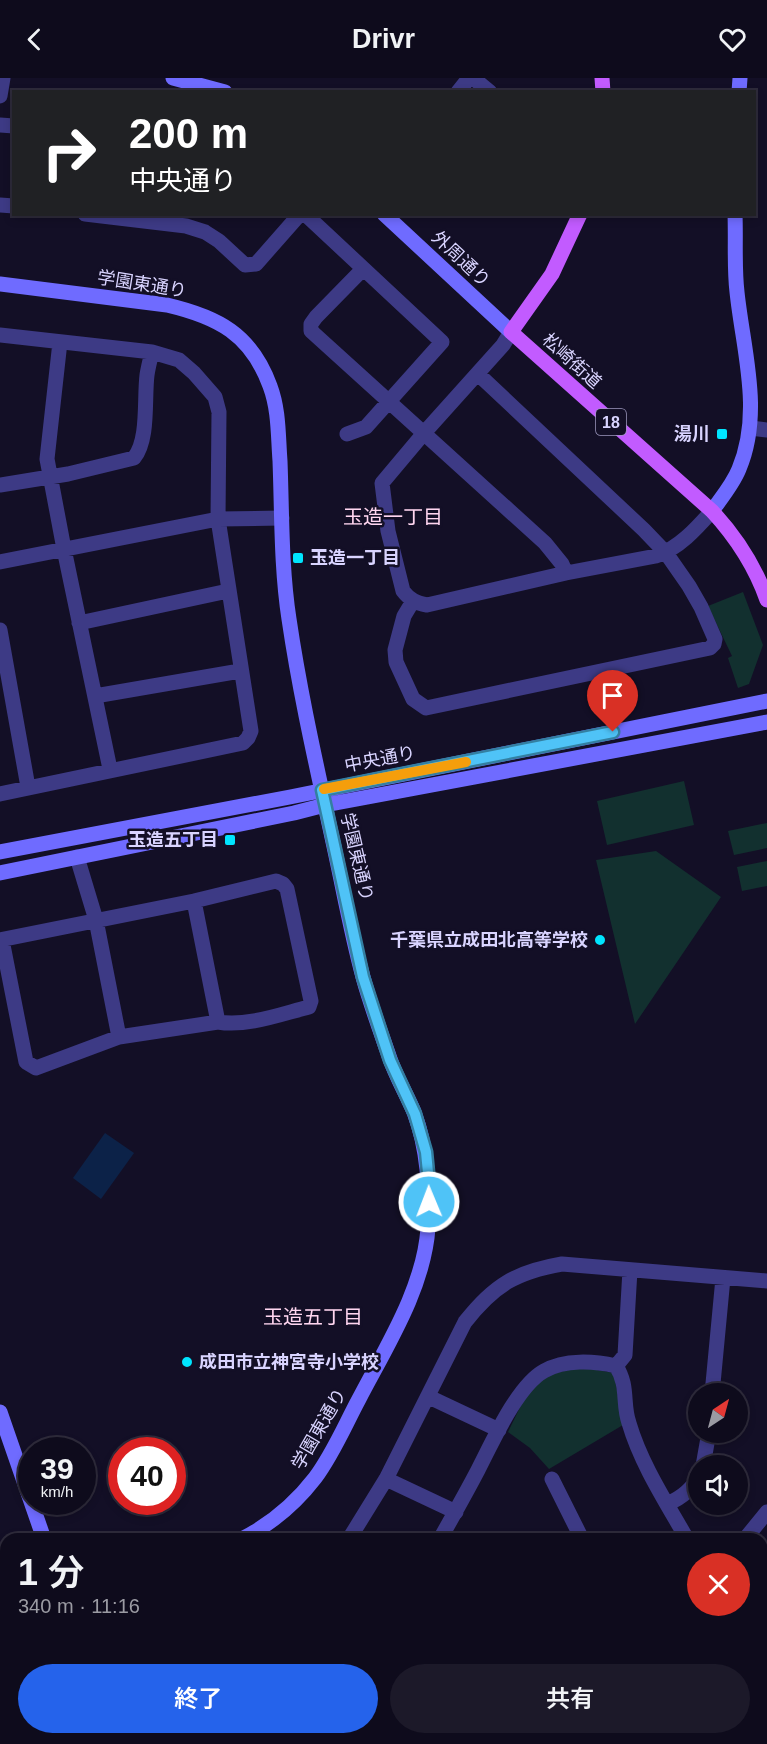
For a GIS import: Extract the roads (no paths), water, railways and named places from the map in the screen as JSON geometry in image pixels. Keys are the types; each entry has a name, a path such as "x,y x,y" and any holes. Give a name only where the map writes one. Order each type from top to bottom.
{"main road":[{"path":"511,332 552,273 579,216"},
{"name":"松崎街道","path":"511,332 712,511 732,532 747,556 767,600"}],"street":[{"path":"0,96 3,78"},
{"path":"172,78 203,88"},
{"path":"460,90 471,78 487,90"},
{"path":"119,216 187,220 219,241 245,265 251,266 256,264 298,216"},
{"path":"307,216 442,342 366,427 347,434"},
{"name":"外周通り","path":"386,216 511,332"},
{"path":"511,332 503,345 423,433 382,483 388,531 403,591 413,601 427,605 666,553 685,539 712,511 730,487 739,469 747,447 750,428 751,403 737,290 735,216"},
{"path":"363,269 316,317 311,324 311,330 545,543 562,564 566,573"},
{"name":"学園東通り","path":"0,284 167,305 213,318 242,339 260,363 270,385 277,411 289,617 322,790 363,977 390,1060 415,1114 426,1152 429,1183 428,1230 425,1250 404,1312 318,1475 299,1497 262,1529 254,1533"},
{"path":"0,335 152,352 179,360 215,397 219,412 218,519 250,731 243,743 0,794"},
{"path":"60,342 47,459 110,770"},
{"path":"0,485 51,477 134,458 140,451 142,440 147,373 152,352"},
{"path":"413,601 404,616 395,650 396,662 413,699 426,708 710,648 714,644 715,639 701,607 666,553 478,374"},
{"path":"750,428 767,430"},
{"path":"0,562 218,519 282,518"},
{"path":"79,623 228,591"},
{"path":"0,630 28,787"},
{"path":"94,696 240,671"},
{"name":"中央通り","path":"0,852 767,701"},
{"name":"中央通り","path":"0,873 325,805 767,722"},
{"path":"77,857 96,920 119,1037"},
{"path":"276,881 287,889 311,1001 309,1007 231,1024 218,1022 119,1037 36,1068 26,1062 1,940 96,920 194,901 276,881"},
{"path":"194,901 218,1022"},
{"path":"353,1533 386,1479 465,1322 478,1305 494,1291 512,1280 529,1270 562,1264 767,1281"},
{"path":"616,1366 625,1355 630,1270"},
{"path":"713,1383 723,1278"},
{"path":"444,1533 498,1430 528,1385 543,1371 561,1364 601,1362 616,1366 623,1377 628,1422 639,1451 684,1533"},
{"path":"429,1397 498,1430"},
{"path":"1,1418 42,1533"},
{"path":"386,1479 456,1512"},
{"path":"552,1479 579,1533"},
{"path":"667,1504 680,1499 688,1490"},
{"path":"750,1533 767,1512"}],"water":[{"path":"105,1133 134,1153 101,1199 73,1178"}],"place":[{"name":"湯川","path":"722,434"},
{"name":"玉造一丁目","path":"298,558"},
{"name":"玉造五丁目","path":"230,840"},
{"name":"千葉県立成田北高等学校","path":"600,940"},
{"name":"成田市立神宮寺小学校","path":"187,1362"}],"district":[{"name":"玉造一丁目","path":"393,517"},
{"name":"玉造五丁目","path":"313,1317"}]}
